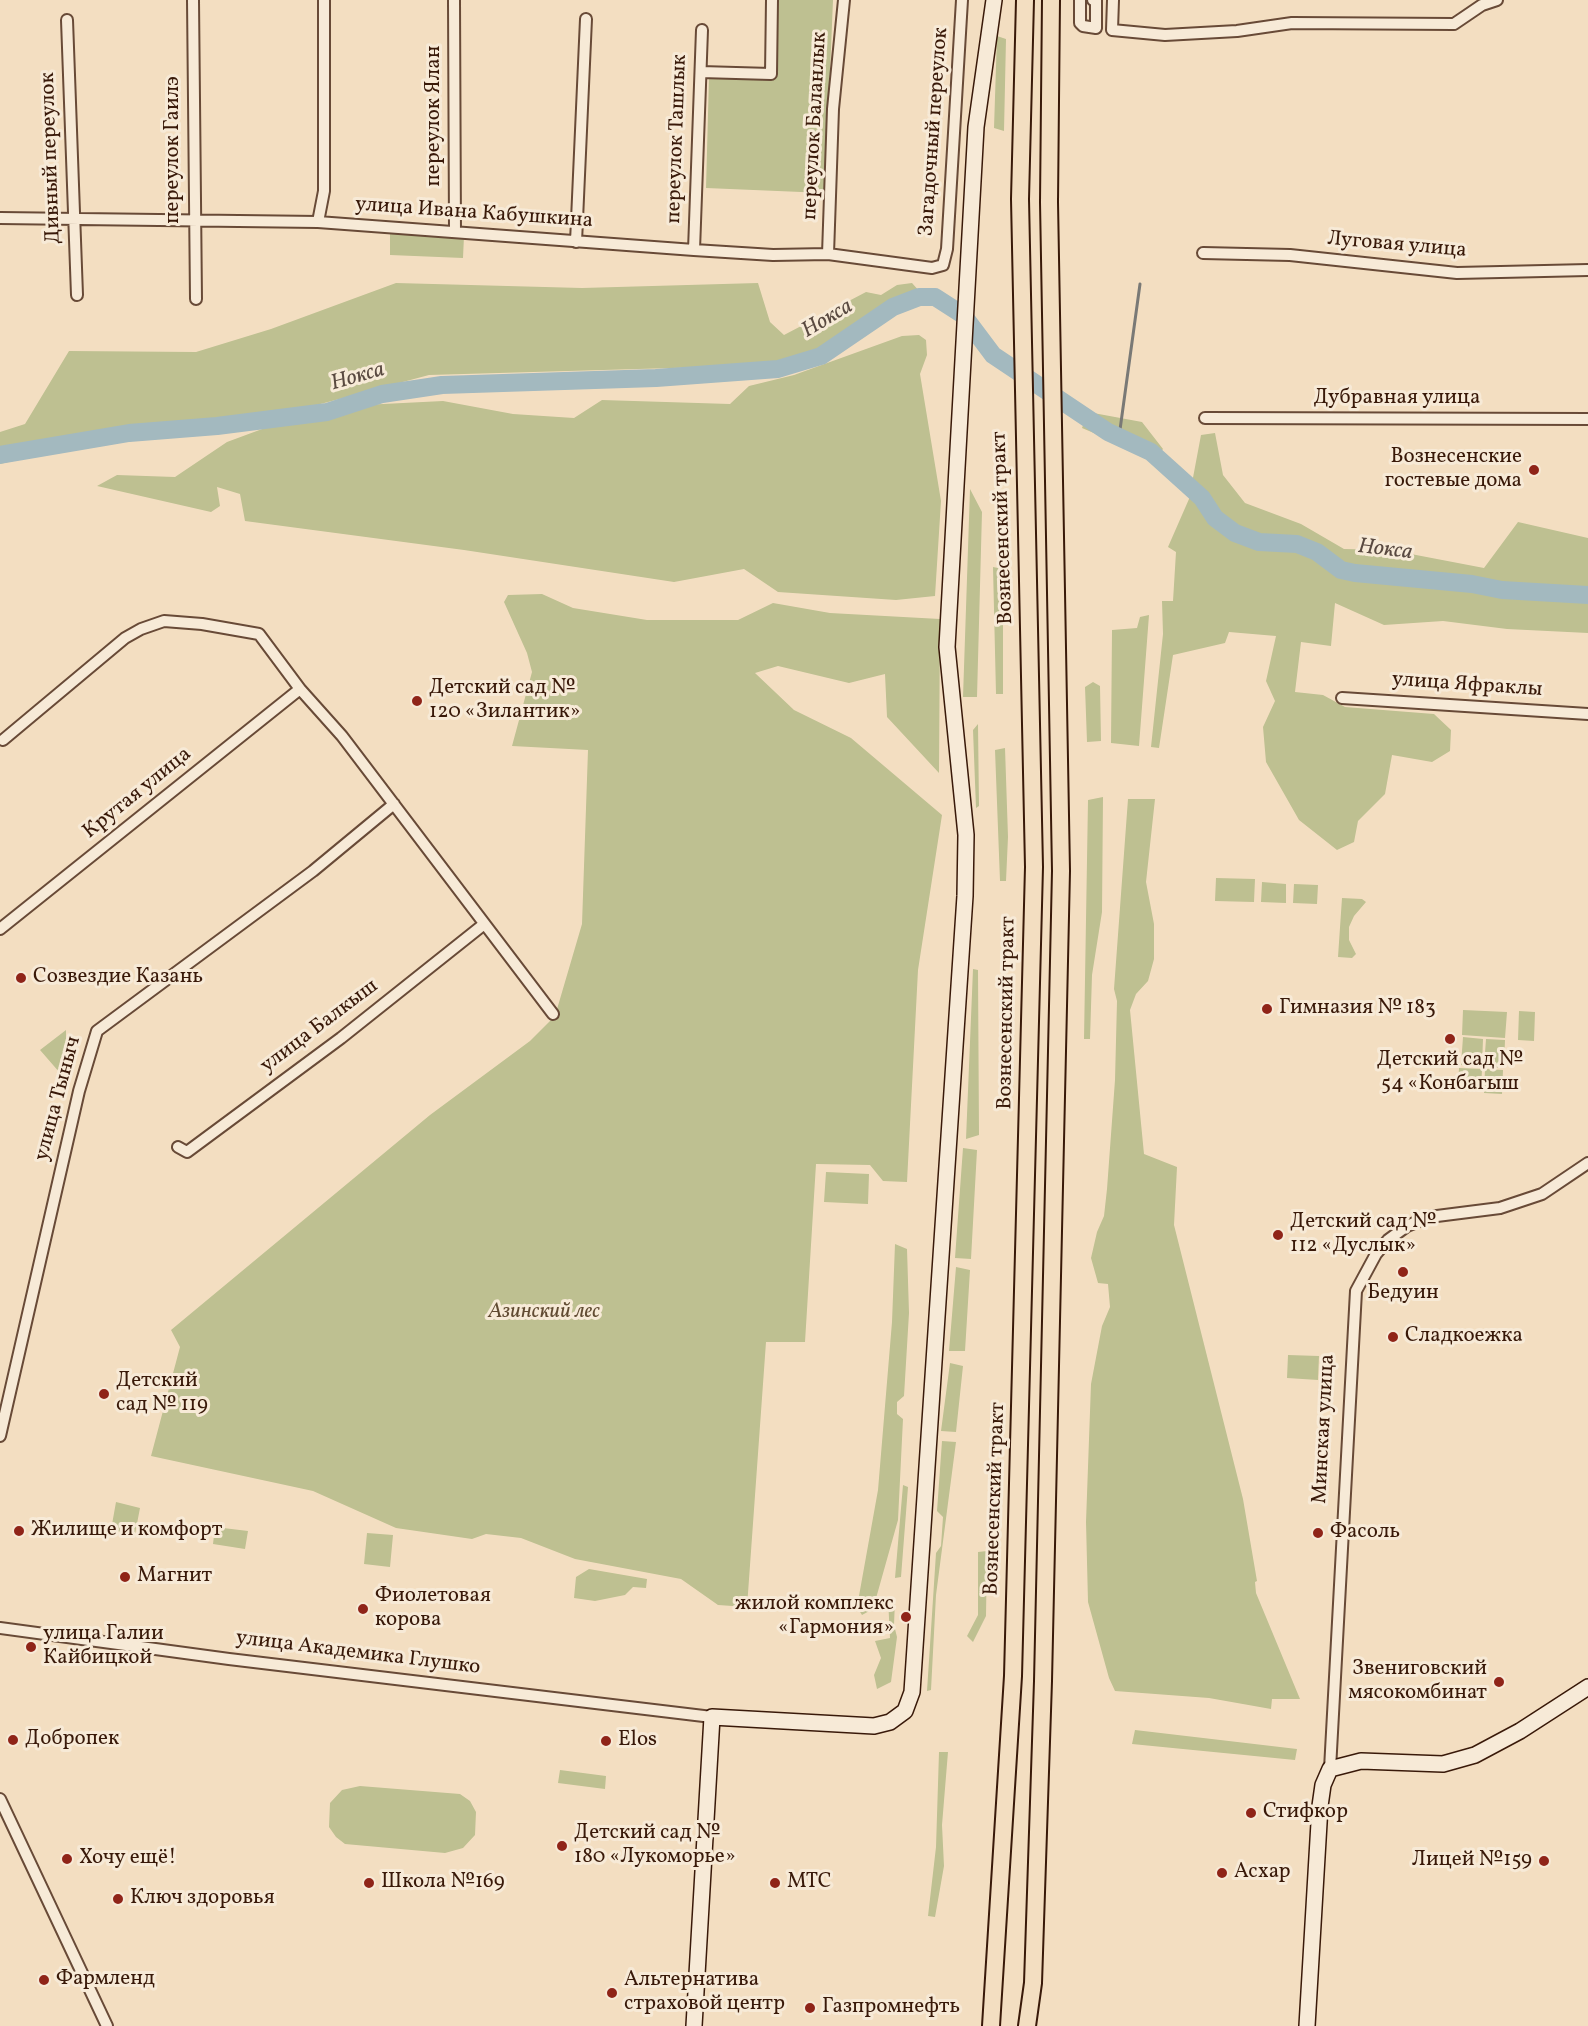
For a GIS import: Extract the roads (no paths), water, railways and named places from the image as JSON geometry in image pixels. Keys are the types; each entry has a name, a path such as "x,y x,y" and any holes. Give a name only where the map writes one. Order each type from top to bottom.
{"main road":[{"name":"Вознесенский тракт","path":"991,2026 1013,1676 1034,867 1020,199 1025,0"},
{"path":"1028,2026 1032,1983 1042,1692 1061,871 1049,202 1051,0"}],"street":[{"name":"переулок Гаилэ","path":"193,0 196,299"},
{"path":"318,222 324,191 324,0"},
{"name":"переулок Ялан","path":"454,0 455,232"},
{"path":"701,72 771,74 772,0"},
{"name":"переулок Баланлык","path":"828,254 833,109 844,0"},
{"name":"Загадочный переулок","path":"943,265 947,249 962,0"},
{"path":"694,2026 712,1717 874,1726 890,1722 904,1711 912,1692 965,896 965,813 948,647 976,127 994,0"},
{"path":"1080,0 1080,23 1083,26 1096,28 1096,0 1093,0"},
{"path":"1113,0 1112,30 1165,35 1238,31 1292,23 1454,24 1482,5 1497,0"},
{"path":"576,242 586,19"},
{"name":"Дивный переулок","path":"67,20 77,295"},
{"name":"переулок Ташлык","path":"694,250 702,30"},
{"name":"улица Ивана Кабушкина","path":"0,218 73,217 318,222 773,255 828,254 914,267 943,265"},
{"name":"Луговая улица","path":"1203,253 1290,255 1457,273 1588,270"},
{"name":"Дубравная улица","path":"1205,418 1588,419"},
{"path":"3,740 125,638 164,621 201,624 259,634 300,689 342,736 483,926 553,1014"},
{"name":"Крутая улица","path":"4,926 300,689"},
{"name":"улица Яфраклы","path":"1342,698 1588,714"},
{"name":"улица Тыныч","path":"0,1436 79,1091 97,1031 313,871 394,804"},
{"name":"улица Балкыш","path":"178,1147 187,1152 341,1038 483,926"},
{"name":"Минская улица","path":"1308,2026 1320,1806 1323,1785 1330,1769 1356,1291 1376,1254 1388,1240 1407,1226 1429,1217 1500,1208 1542,1194 1588,1163"},
{"name":"улица Академика Глушко","path":"0,1628 229,1659 712,1717"},
{"path":"1330,1769 1361,1761 1443,1764 1475,1755 1520,1731 1586,1687"},
{"path":"0,1798 108,2026"}],"waterway":[{"path":"1119,437 1140,284"},
{"name":"Нокса","path":"0,455 129,433 217,426 327,412 382,394 442,385 656,378 778,369 821,356 893,307 919,297 935,297 963,315 993,355 1108,432 1151,452 1202,498 1215,518 1235,533 1259,542 1297,544 1317,552 1341,570 1355,573 1472,584 1502,590 1588,595"}],"place":[{"name":"Вознесенские гостевые дома","path":"1534,470"},
{"name":"Детский сад № 120 «Зилантик»","path":"417,701"},
{"name":"Созвездие Казань","path":"21,978"},
{"name":"Гимназия № 183","path":"1267,1009"},
{"name":"Детский сад № 54 «Конбагыш","path":"1450,1039"},
{"name":"Детский сад № 112 «Дуслык»","path":"1278,1235"},
{"name":"Бедуин","path":"1403,1272"},
{"name":"Сладкоежка","path":"1393,1337"},
{"name":"Детский сад № 119","path":"104,1394"},
{"name":"Жилище и комфорт","path":"19,1531"},
{"name":"Фасоль","path":"1318,1533"},
{"name":"Магнит","path":"125,1577"},
{"name":"Фиолетовая корова","path":"363,1609"},
{"name":"жилой комплекс «Гармония»","path":"906,1617"},
{"name":"улица Галии Кайбицкой","path":"31,1647"},
{"name":"Звениговский мясокомбинат","path":"1499,1682"},
{"name":"Добропек","path":"13,1740"},
{"name":"Elos","path":"606,1741"},
{"name":"Стифкор","path":"1251,1813"},
{"name":"Детский сад № 180 «Лукоморье»","path":"562,1846"},
{"name":"Хочу ещё!","path":"67,1859"},
{"name":"Лицей №159","path":"1544,1861"},
{"name":"Асхар","path":"1222,1873"},
{"name":"Школа №169","path":"369,1883"},
{"name":"МТС","path":"775,1883"},
{"name":"Ключ здоровья","path":"118,1899"},
{"name":"Фармленд","path":"44,1980"},
{"name":"Альтернатива страховой центр","path":"612,1993"},
{"name":"Газпромнефть","path":"810,2008"}],"park label":[{"name":"Азинский лес","path":"544,1313"}]}
